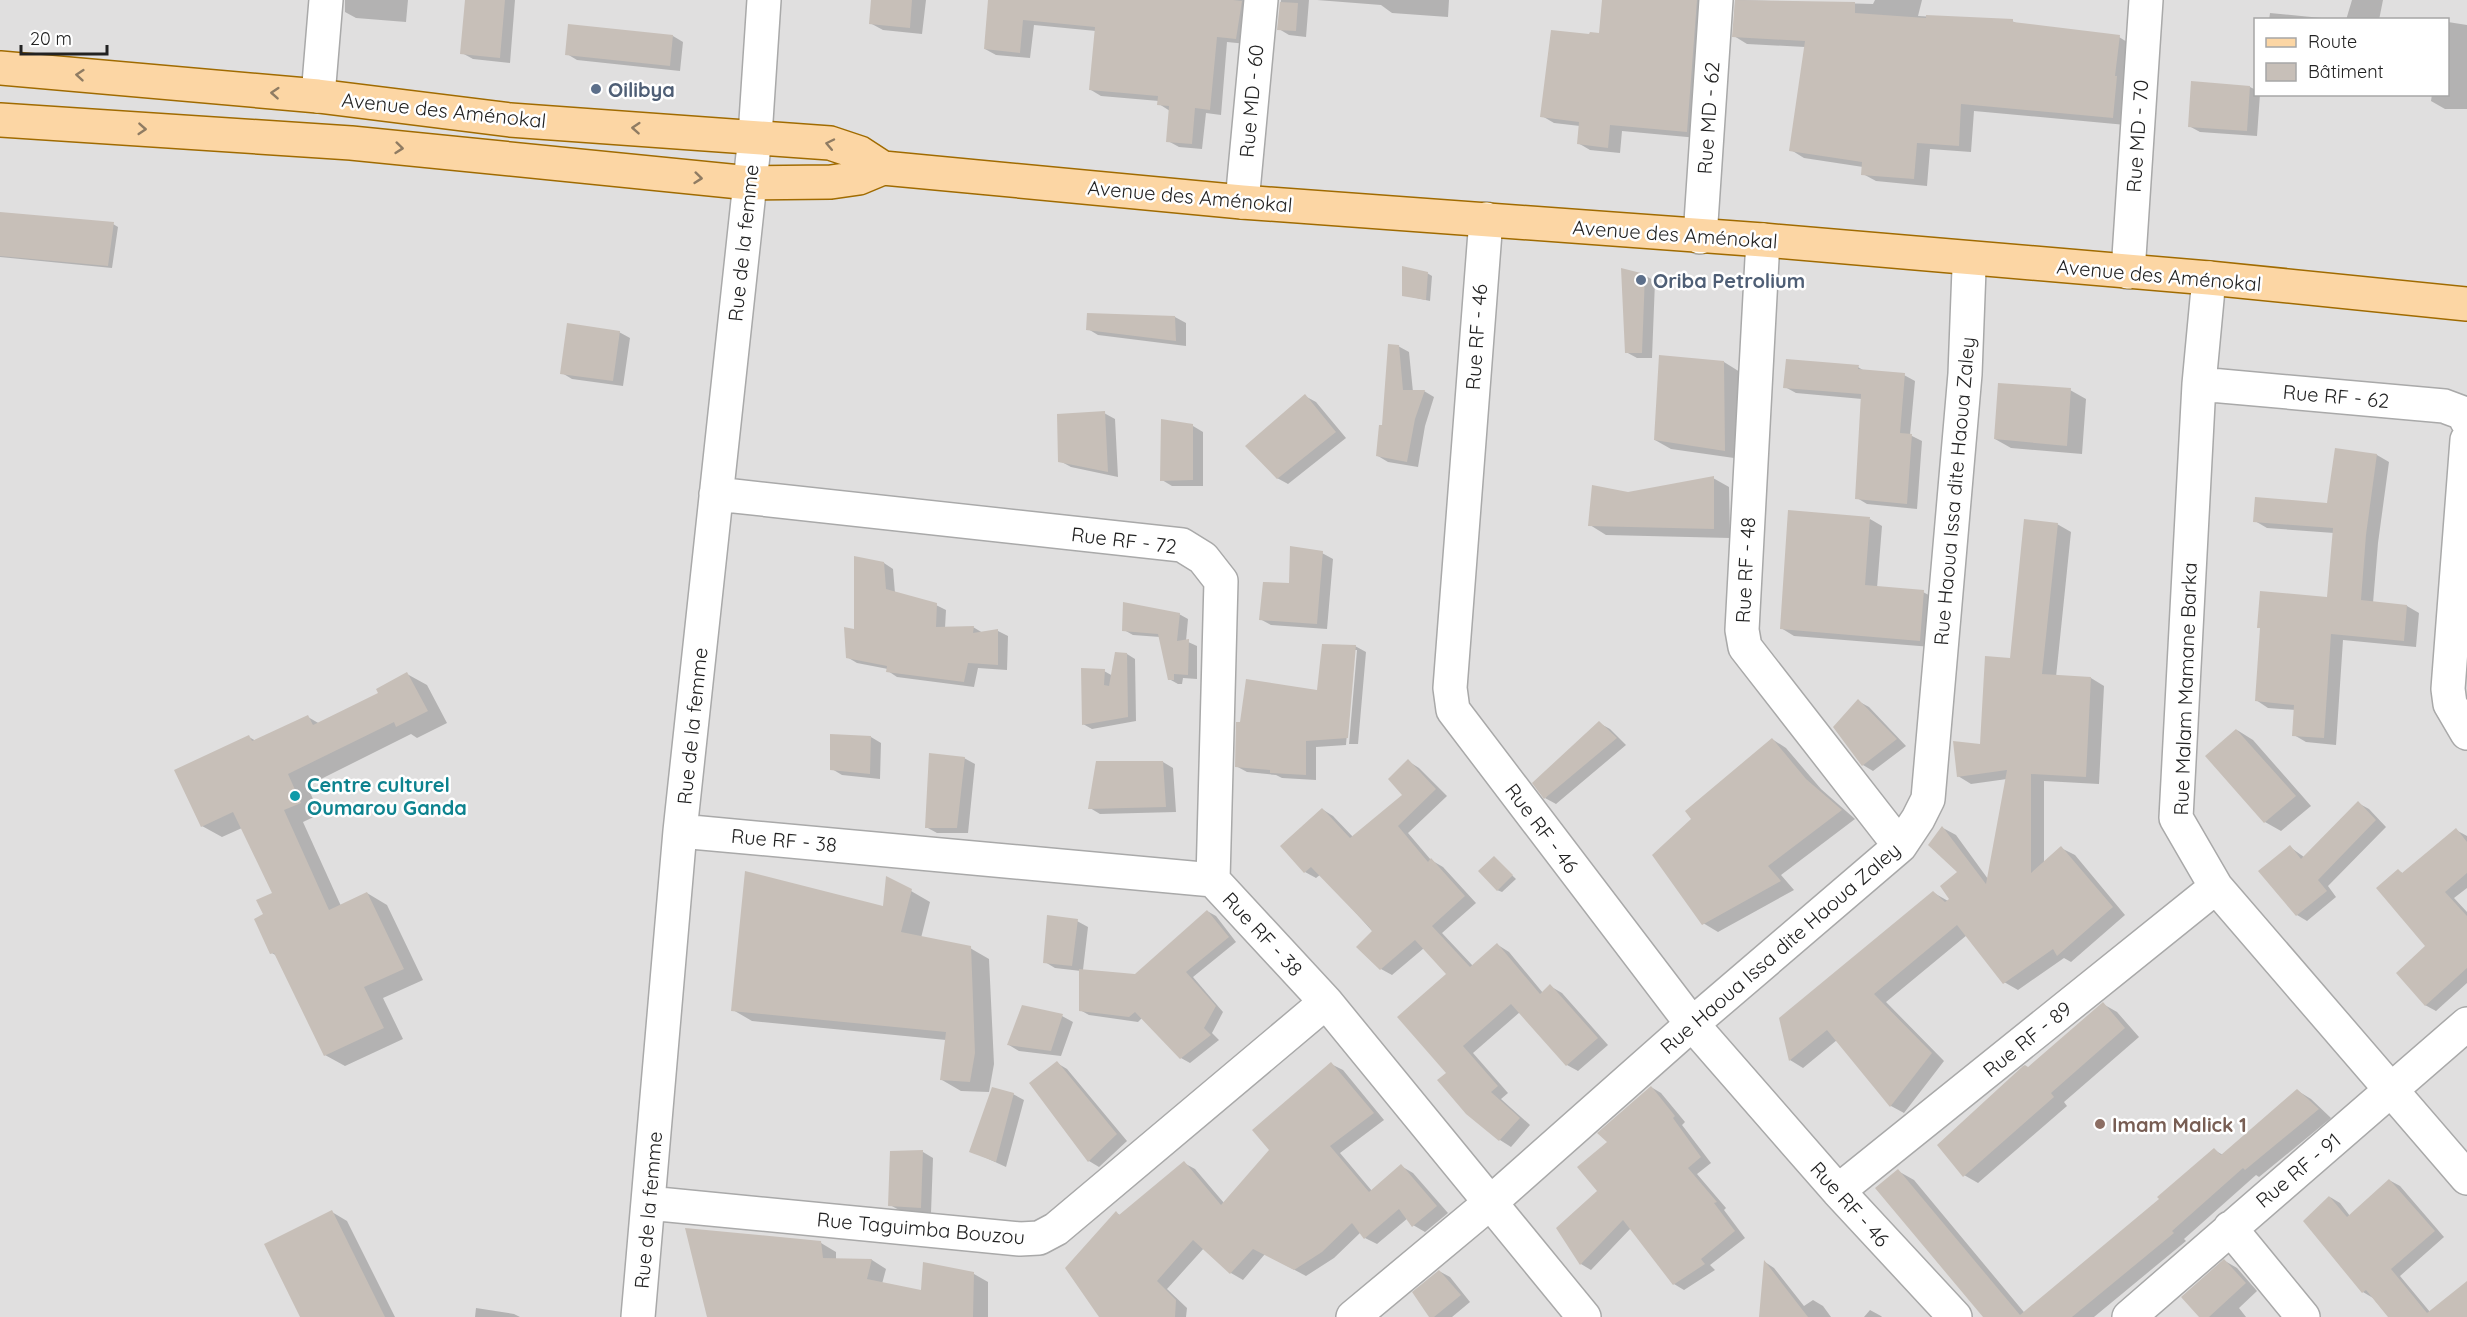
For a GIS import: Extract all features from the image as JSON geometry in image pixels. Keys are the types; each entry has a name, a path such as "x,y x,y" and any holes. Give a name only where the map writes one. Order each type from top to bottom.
{"main road":[{"name":"Avenue des Aménokal","path":"0,68 318,96 510,120 831,143 860,153 882,168 1242,202 1763,240 2209,278 2467,304"},
{"path":"206,133 208,88"},
{"path":"351,143 356,100"},
{"name":"Avenue des Aménokal","path":"0,120 351,143 750,183 831,182 859,178 882,168"}],"street":[{"path":"318,96 326,0"},
{"name":"Rue de la femme","path":"638,1317 681,831 755,136 764,0"},
{"name":"Rue MD - 60","path":"1242,202 1261,0"},
{"name":"Rue MD - 62","path":"1700,237 1716,0"},
{"name":"Rue MD - 70","path":"2128,272 2146,0"},
{"name":"Rue RF - 46","path":"1485,219 1450,688 1453,710 1692,1024 1838,1191 1955,1317"},
{"name":"Rue RF - 48","path":"1763,240 1742,630 1745,647 1900,846"},
{"name":"Rue Haoua Issa dite Haoua Zaley","path":"1353,1317 1491,1202 1692,1024 1900,846 1918,819 1928,799 1964,386 1969,269"},
{"name":"Rue Malam Mamane Barka","path":"2209,278 2199,384 2176,818 2216,887 2467,1178"},
{"name":"Rue RF - 62","path":"2199,384 2444,406 2463,413 2467,421"},
{"path":"2467,440 2448,689 2450,704 2467,733"},
{"name":"Rue RF - 72","path":"716,494 1182,545 1203,558 1221,581 1213,880"},
{"name":"Rue RF - 38","path":"681,831 1213,880 1326,1002 1584,1317"},
{"name":"Rue RF - 89","path":"1838,1191 2216,887"},
{"name":"Rue Taguimba Bouzou","path":"648,1203 1020,1239 1039,1238 1056,1229 1326,1002"},
{"name":"Rue RF - 91","path":"2129,1317 2467,1024"},
{"path":"2230,1228 2303,1317"}],"shaded area":[{"path":"0,0 2467,0 2467,1317 0,1317"}],"building":[{"path":"465,0 505,0 500,58 460,54"},
{"path":"871,0 912,0 910,28 869,24"},
{"path":"988,0 1242,1 1236,39 1217,37 1210,110 1195,108 1192,144 1166,142 1169,106 1157,105 1158,96 1089,90 1095,27 1023,20 1020,53 984,49"},
{"path":"1602,0 1697,0 1687,132 1610,125 1608,148 1577,144 1579,122 1540,117 1551,30 1599,33"},
{"path":"1735,0 1855,2 1855,13 1926,18 1926,15 2013,19 2013,22 2120,35 2113,118 1961,104 1959,146 1917,143 1914,179 1861,175 1862,162 1789,151 1805,41 1732,37"},
{"path":"1280,2 1298,3 1296,31 1277,30"},
{"path":"568,24 673,35 670,66 565,55"},
{"path":"2191,81 2250,86 2247,131 2188,127"},
{"path":"0,212 114,222 108,266 0,256"},
{"path":"1402,266 1428,272 1426,300 1402,296"},
{"path":"1621,268 1645,274 1642,353 1625,353"},
{"path":"1087,313 1175,316 1176,341 1086,330"},
{"path":"567,323 620,331 613,381 560,374"},
{"path":"1388,344 1399,345 1403,390 1425,390 1415,419 1407,462 1376,456 1379,425 1382,425"},
{"path":"1659,355 1724,361 1725,451 1654,440"},
{"path":"1786,359 1859,365 1858,369 1905,373 1900,433 1912,434 1907,504 1855,499 1861,394 1783,388"},
{"path":"1998,383 2071,388 2067,446 1994,439"},
{"path":"1305,394 1336,432 1277,479 1245,446"},
{"path":"1105,411 1108,472 1058,462 1057,414"},
{"path":"1161,419 1193,424 1193,480 1160,481"},
{"path":"2335,448 2377,454 2366,535 2361,600 2407,605 2404,641 2331,634 2324,738 2292,736 2294,705 2255,701 2260,591 2327,597 2333,528 2253,522 2255,497 2327,503"},
{"path":"1714,476 1714,529 1588,526 1592,485 1628,492"},
{"path":"1788,510 1870,517 1865,585 1924,590 1920,641 1780,629"},
{"path":"2024,519 2058,523 2042,674 2091,677 2086,777 2031,774 2031,873 2061,846 2113,907 2057,956 2053,949 2003,984 1957,925 1874,994 1932,1053 1890,1107 1827,1030 1789,1061 1779,1018 1933,891 1945,902 1949,899 1940,886 1957,872 1928,845 1942,826 1986,884 2007,770 1957,777 1953,741 1980,744 1985,656 2010,658"},
{"path":"1290,546 1323,551 1317,624 1259,620 1263,582 1289,583"},
{"path":"854,556 884,562 886,589 937,603 936,627 974,626 973,633 998,629 998,665 968,663 964,682 886,672 887,666 846,658 844,627 854,629"},
{"path":"1123,602 1180,613 1177,641 1189,639 1188,675 1174,674 1174,680 1168,680 1158,634 1122,631"},
{"path":"1322,644 1356,645 1348,738 1306,741 1306,775 1270,773 1270,770 1235,767 1236,722 1240,722 1246,679 1317,690"},
{"path":"1115,652 1127,653 1128,717 1082,725 1081,668 1105,669 1104,685 1109,686"},
{"path":"407,672 428,711 396,727 394,722 288,774 301,803 284,810 329,910 367,892 404,969 364,987 384,1028 324,1056 274,953 270,954 254,919 263,914 256,900 272,893 233,812 201,827 174,770 249,735 252,741 308,715 313,725 378,693 376,689"},
{"path":"1858,699 1897,739 1862,766 1833,727"},
{"path":"1599,721 1617,738 1544,799 1532,783"},
{"path":"2236,729 2296,796 2264,823 2205,756"},
{"path":"830,734 871,736 870,774 830,770"},
{"path":"1772,738 1806,779 1842,810 1768,866 1781,881 1702,925 1652,855 1691,819 1685,811"},
{"path":"929,753 965,757 957,828 925,828"},
{"path":"1408,759 1436,789 1398,826 1428,862 1431,858 1465,896 1432,926 1470,967 1497,943 1540,994 1550,984 1598,1038 1566,1066 1511,1004 1463,1046 1498,1086 1491,1092 1520,1118 1499,1141 1466,1114 1437,1080 1446,1073 1397,1017 1446,974 1415,940 1380,970 1356,947 1372,931 1369,927 1311,867 1304,873 1280,846 1322,808 1350,838 1402,795 1388,779"},
{"path":"1096,761 1163,761 1166,807 1088,809"},
{"path":"2358,801 2376,820 2318,880 2327,891 2296,916 2258,871 2290,845 2301,859"},
{"path":"2456,828 2467,842 2467,873 2445,892 2467,916 2467,968 2425,1006 2396,973 2425,946 2376,888 2398,869 2402,873"},
{"path":"1494,856 1513,875 1497,891 1478,871"},
{"path":"745,871 883,906 886,876 912,889 901,932 971,946 975,1053 970,1082 940,1080 946,1032 731,1011"},
{"path":"1207,910 1229,937 1186,972 1216,1006 1204,1028 1211,1035 1180,1059 1135,1012 1129,1017 1079,1011 1079,969 1135,974"},
{"path":"1047,915 1078,919 1072,966 1043,963"},
{"path":"2103,1002 2125,1028 2051,1093 2054,1097 1963,1177 1937,1145 2023,1066 2028,1067"},
{"path":"1022,1005 1063,1014 1051,1051 1007,1045"},
{"path":"1057,1061 1117,1134 1088,1162 1029,1083"},
{"path":"1331,1062 1374,1113 1330,1146 1369,1192 1401,1164 1437,1206 1412,1227 1399,1209 1364,1239 1352,1223 1322,1252 1294,1270 1253,1249 1230,1274 1193,1240 1157,1281 1176,1300 1175,1317 1099,1317 1065,1268 1116,1211 1119,1215 1184,1161 1221,1205 1269,1150 1252,1130"},
{"path":"1651,1086 1675,1116 1673,1118 1701,1157 1688,1168 1717,1202 1714,1203 1735,1231 1701,1259 1705,1264 1673,1285 1623,1220 1580,1265 1556,1228 1597,1191 1577,1167 1607,1142 1597,1133"},
{"path":"992,1087 1014,1093 996,1162 969,1152"},
{"path":"2297,1089 2319,1109 2245,1170 2243,1168 2172,1231 2174,1233 2072,1317 1983,1317 1875,1188 1898,1169 2020,1315 2159,1199 2157,1197 2214,1148 2221,1155"},
{"path":"923,1150 921,1208 888,1206 890,1151"},
{"path":"2389,1179 2435,1231 2391,1269 2427,1313 2467,1281 2467,1317 2388,1317 2366,1290 2362,1293 2303,1221 2329,1196 2347,1217"},
{"path":"332,1210 385,1317 300,1317 264,1244"},
{"path":"685,1228 821,1241 823,1258 872,1259 867,1279 921,1290 923,1262 974,1272 973,1317 707,1317"},
{"path":"2224,1259 2246,1283 2209,1317 2199,1317 2181,1297"},
{"path":"1764,1260 1808,1317 1759,1317"},
{"path":"1439,1270 1461,1295 1434,1317 1429,1317 1412,1292"}],"place":[{"name":"Oilibya","path":"596,89"},
{"name":"Oriba Petrolium","path":"1641,280"},
{"name":"Centre culturel Oumarou Ganda","path":"295,796"},
{"name":"Imam Malick 1","path":"2100,1124"}]}
